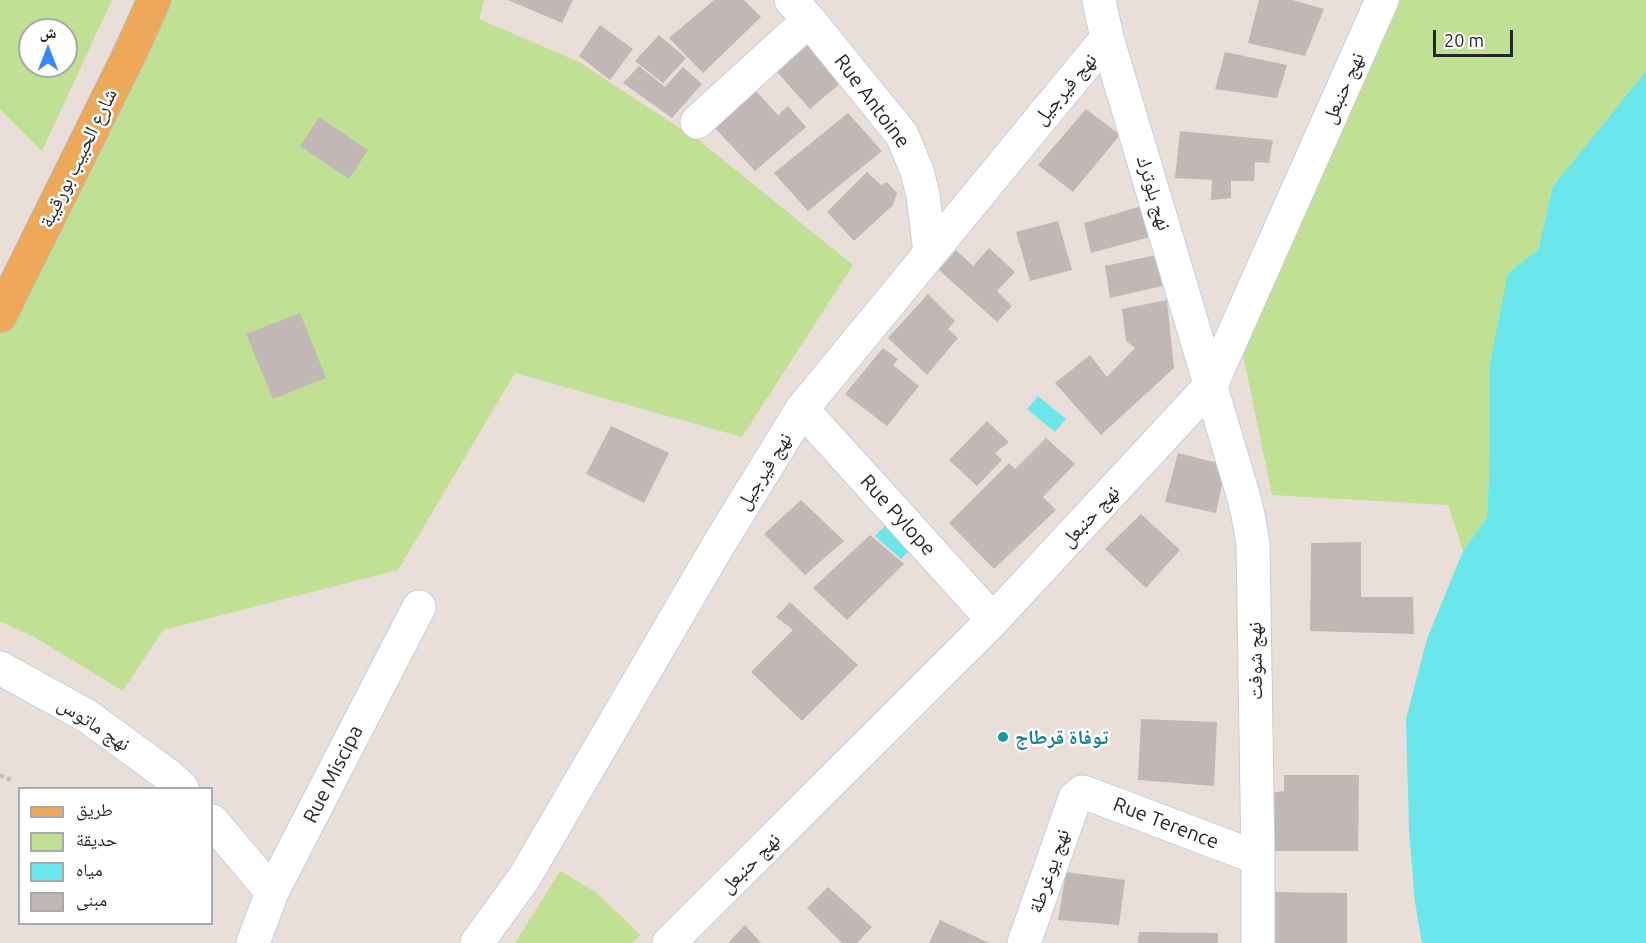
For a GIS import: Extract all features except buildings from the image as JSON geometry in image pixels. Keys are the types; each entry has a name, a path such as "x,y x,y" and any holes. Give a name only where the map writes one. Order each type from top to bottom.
{"main road":[{"name":"شارع الحبيب بورقيبة","path":"0,316 126,62 154,0"}],"street":[{"name":"نهج بلوترك","path":"1099,0 1107,38 1211,386"},
{"name":"نهج حنبعل","path":"669,943 993,620 1211,386 1382,0"},
{"path":"697,122 800,10"},
{"name":"Rue Antoine","path":"800,10 902,135 917,171 923,195 930,252"},
{"name":"نهج فيرجيل","path":"477,943 524,878 719,544 802,409 1107,38"},
{"name":"نهج شوفت","path":"1211,386 1250,520 1253,544 1258,943"},
{"name":"Rue Pylope","path":"802,409 993,620"},
{"name":"Rue Miscipa","path":"253,943 272,892 419,607"},
{"name":"نهج ماتوس","path":"0,668 87,716 127,743 170,776 180,787"},
{"name":"Rue Terence","path":"1075,798 1082,792 1086,793 1258,858"},
{"name":"نهج يوغرطة","path":"1023,943 1075,798"},
{"path":"213,822 272,892"}],"path":[{"path":"0,775 13,781"}],"green space":[{"path":"0,0 112,0 78,73 78,18 18,18 18,78 76,78 42,151 0,109"},
{"path":"157,0 484,0 479,19 579,62 701,142 853,265 742,437 515,373 398,570 163,630 123,691 36,638 0,621 0,327"},
{"path":"1398,0 1646,0 1646,71 1553,186 1538,250 1508,273 1487,518 1463,551 1448,505 1272,495 1243,354"},
{"path":"560,871 596,892 640,935 632,943 515,943"}],"water":[{"path":"1646,71 1646,943 1422,943 1415,902 1409,830 1406,719 1427,639 1463,551 1487,518 1490,364 1508,273 1538,250 1553,186"},
{"path":"1038,396 1066,419 1055,432 1027,409"},
{"path":"885,526 911,549 901,559 875,536"}],"place":[{"name":"توفاة قرطاج","path":"1003,737"}]}
